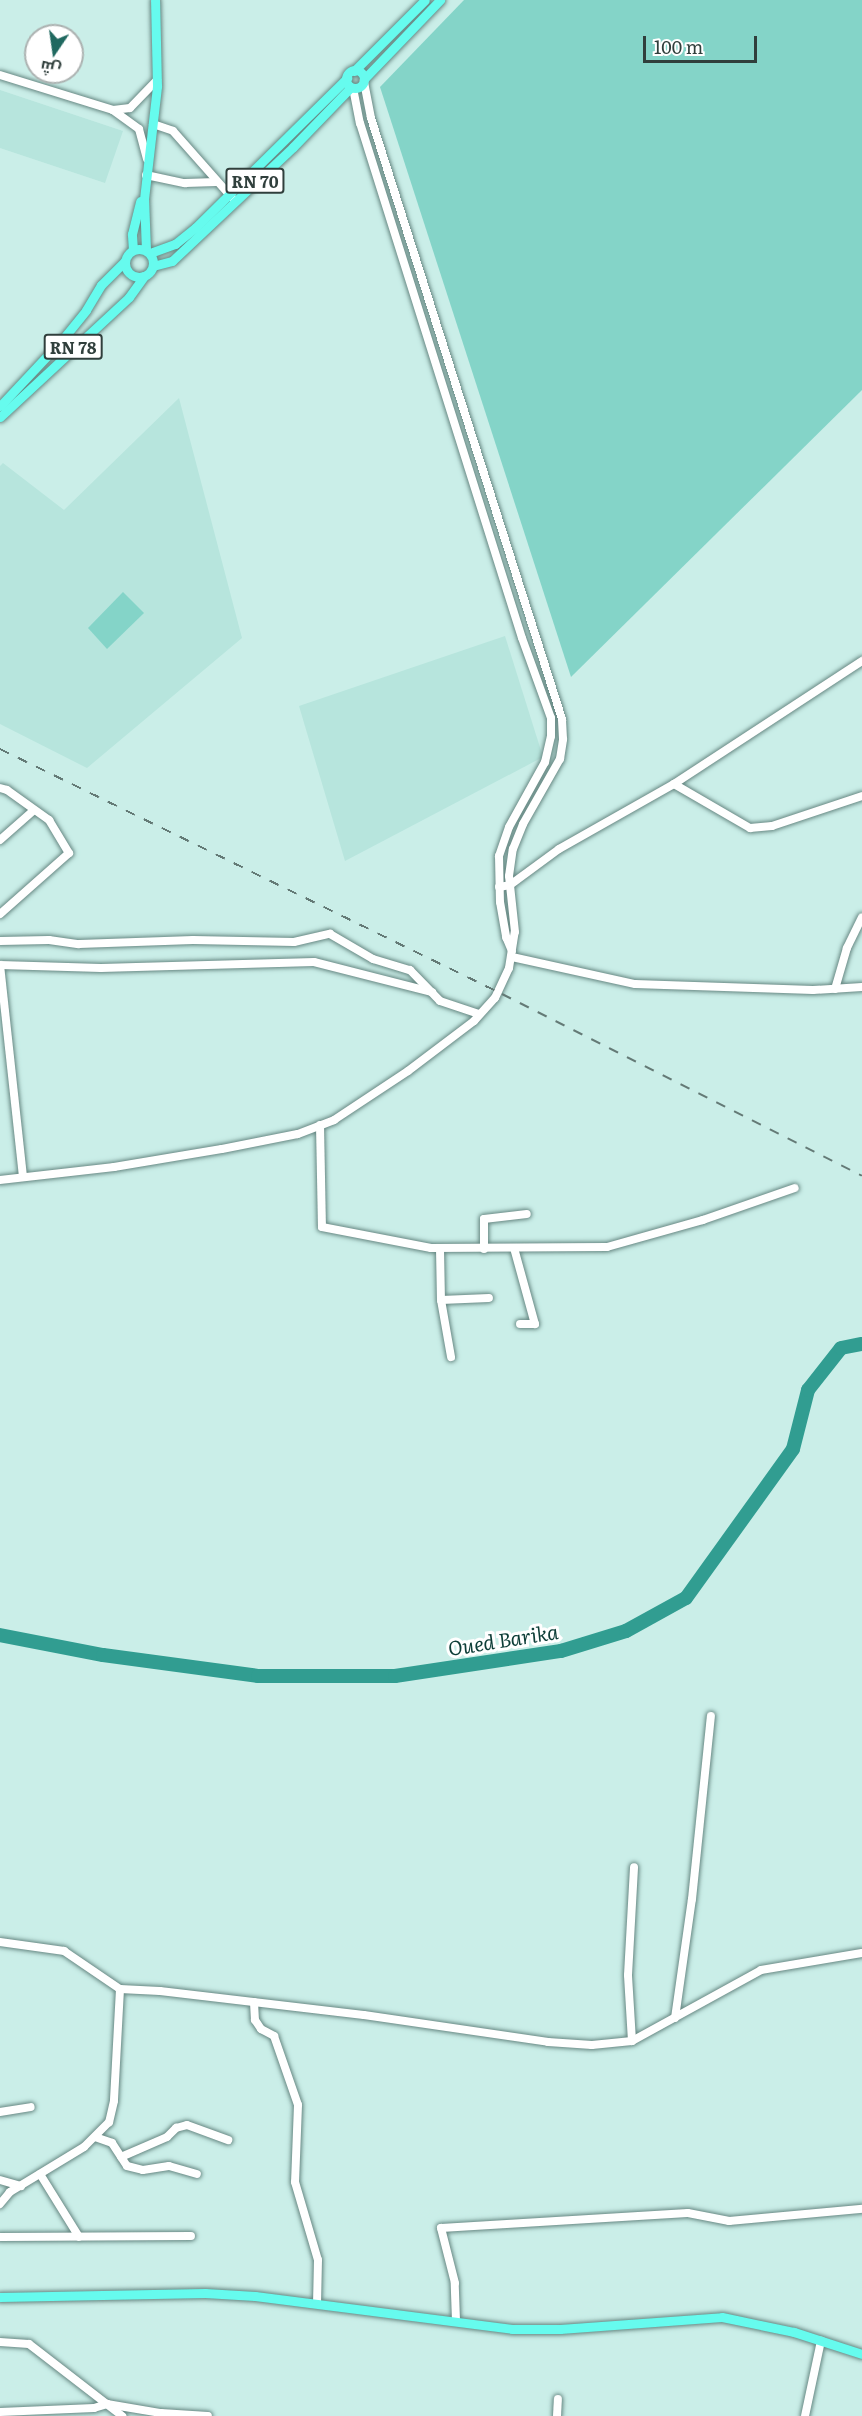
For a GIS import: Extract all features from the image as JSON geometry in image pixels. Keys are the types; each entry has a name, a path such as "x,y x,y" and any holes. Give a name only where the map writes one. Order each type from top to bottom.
{"main road":[{"path":"146,175 132,234 133,250 125,261 130,274 144,276 153,266 148,252 144,199 157,80 155,0"},
{"name":"RN 70","path":"153,266 172,261 231,198 350,84 354,71 425,0"},
{"name":"RN 70","path":"350,84 358,87 440,0"},
{"path":"354,71 360,72 364,80"},
{"name":"RN 70","path":"148,252 175,244 231,198"},
{"path":"133,250 148,252"},
{"name":"RN 78","path":"0,405 62,340 86,310 101,285 125,261"},
{"name":"RN 78","path":"0,417 129,297 144,276"},
{"path":"0,2296 205,2293 317,2303 512,2329 560,2329 722,2317 794,2332 862,2354"}],"street":[{"path":"0,75 113,110 139,129 147,159"},
{"path":"113,110 130,108 157,80"},
{"path":"0,1180 114,1167 298,1134 334,1120 408,1071 474,1021 501,989 512,955 514,925 510,885 511,858 519,832 560,759 563,739 562,719 371,118 364,80"},
{"path":"350,84 360,123 522,638 550,718 550,745 545,762 509,827 502,847 499,887 504,931 512,955"},
{"path":"153,124 173,131 231,198"},
{"path":"146,175 185,183 216,182"},
{"path":"499,887 510,885 559,849 674,784 862,661"},
{"path":"674,784 750,828 772,826 862,796"},
{"path":"0,788 7,790 49,820 69,853 0,914"},
{"path":"0,840 34,810"},
{"path":"836,989 847,948 862,917"},
{"path":"0,941 49,940 79,944 193,940 294,942 330,934 373,959 410,970 440,1000 479,1014"},
{"path":"512,955 635,984 836,989 862,987"},
{"path":"23,1177 0,965 102,968 314,962 432,992"},
{"path":"320,1125 322,1227 440,1249 607,1247 703,1220 795,1188"},
{"path":"484,1249 484,1219 527,1214"},
{"path":"514,1248 535,1324 520,1324"},
{"path":"440,1249 441,1300 451,1358"},
{"path":"441,1300 489,1298"},
{"path":"675,2018 692,1899 711,1716"},
{"path":"632,2041 628,1975 634,1867"},
{"path":"0,1942 64,1952 120,1989 160,1991 364,2014 548,2042 592,2045 632,2041 761,1970 862,1953"},
{"path":"0,2204 21,2186 84,2147 109,2122 114,2101 120,1989"},
{"path":"254,2002 255,2020 261,2029 274,2036 298,2105 295,2181 318,2260 317,2303"},
{"path":"0,2112 32,2107"},
{"path":"121,2157 167,2138 176,2128 187,2126 228,2140"},
{"path":"95,2136 112,2144 127,2166 143,2170 169,2166 197,2174"},
{"path":"40,2174 79,2237"},
{"path":"0,2180 21,2186"},
{"path":"456,2321 455,2283 441,2228 688,2213 729,2221 862,2209"},
{"path":"0,2237 191,2236"},
{"path":"806,2416 821,2341"},
{"path":"0,2342 29,2344 122,2416"},
{"path":"556,2416 558,2399"},
{"path":"0,2412 94,2408 107,2404 161,2413 208,2416"}],"shaded area":[{"path":"464,0 862,0 862,390 571,677 380,87"},
{"path":"0,90 123,131 105,183 0,148"},
{"path":"179,398 242,638 87,768 0,724 0,466 3,463 64,510"},
{"path":"123,592 144,613 107,649 88,628"},
{"path":"505,636 543,757 345,861 299,706"}],"waterway":[{"name":"Oued Barika","path":"0,1635 103,1655 258,1676 395,1676 561,1651 626,1631 686,1598 793,1449 808,1390 841,1348 862,1344"}],"railway":[{"path":"0,749 502,994 862,1176"}]}
